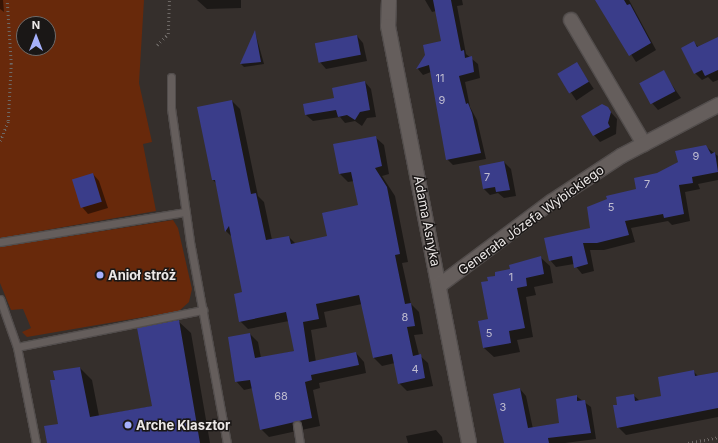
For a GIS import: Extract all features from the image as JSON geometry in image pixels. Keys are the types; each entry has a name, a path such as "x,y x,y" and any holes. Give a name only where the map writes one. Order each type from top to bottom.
{"street":[{"name":"Adama Asnyka","path":"388,0 388,26 440,285 469,443"},
{"path":"571,20 644,144"},
{"name":"Generała Józefa Wybickiego","path":"440,285 551,202 644,144 718,105"}],"lane":[{"path":"170,77 171,108 186,212 227,443"},
{"path":"0,242 186,212"},
{"path":"0,299 17,347 36,443"},
{"path":"17,347 203,310"},
{"path":"297,425 300,443"}],"path":[{"path":"0,141 8,121 11,64 7,0"},
{"path":"157,45 168,34 169,0"},
{"path":"688,443 718,437"}],"shaded area":[{"path":"0,0 144,0 139,83 152,142 143,144 156,211 0,238"},
{"path":"173,220 178,228 192,289 189,302 179,311 27,337 22,332 31,328 23,309 11,310 0,283 0,247"}],"building":[{"path":"433,0 451,0 461,51 464,50 465,58 472,56 474,72 459,76 466,104 468,103 472,113 481,153 446,160 429,65 416,69 425,55 423,45 441,41"},
{"path":"595,0 624,0 627,5 630,4 651,43 629,56"},
{"path":"255,30 261,62 240,64"},
{"path":"357,35 361,55 319,63 315,43"},
{"path":"718,37 718,70 705,76 702,70 694,74 681,48 694,41 697,47"},
{"path":"577,62 589,82 569,94 557,74"},
{"path":"664,70 675,91 651,104 639,83"},
{"path":"365,81 370,110 360,112 355,120 347,115 338,117 336,110 305,115 303,104 334,98 332,88"},
{"path":"232,100 251,194 256,193 266,240 289,236 291,244 327,236 322,213 358,205 351,172 339,174 333,144 376,136 382,166 375,168 387,187 400,254 395,255 405,304 411,303 415,326 407,327 413,356 421,354 425,378 398,384 392,354 373,358 359,295 316,304 319,319 303,322 309,362 356,352 359,365 311,375 312,380 305,382 312,418 260,430 250,380 235,382 228,337 250,333 255,358 294,351 286,312 239,322 234,294 242,292 229,226 225,232 215,180 212,180 197,107"},
{"path":"602,104 608,107 611,112 608,123 610,127 593,136 581,116"},
{"path":"706,145 711,154 715,152 718,172 692,177 693,183 679,185 684,214 664,218 663,214 625,221 629,235 597,243 583,243 588,264 574,268 572,256 549,261 544,238 590,228 587,207 607,199 606,196 636,189 634,178 657,173 678,162 675,151"},
{"path":"504,161 510,190 496,192 495,187 483,189 479,166"},
{"path":"93,173 102,202 81,208 72,179"},
{"path":"541,256 544,274 526,278 527,286 517,288 525,328 509,331 511,343 483,348 478,321 488,319 481,282 488,281 487,277 495,276 495,272 510,269 509,265"},
{"path":"179,320 200,443 47,443 44,426 58,424 50,380 55,380 53,371 80,367 90,417 152,406 137,328"},
{"path":"694,370 695,376 718,372 718,408 617,428 613,405 617,405 616,397 634,394 635,401 661,396 658,377"},
{"path":"520,388 528,428 559,423 556,399 577,395 577,401 585,400 591,433 548,438 549,443 504,443 493,394"}],"place":[{"name":"Anioł stróż","path":"100,275"},
{"name":"Arche Klasztor","path":"128,425"}]}
